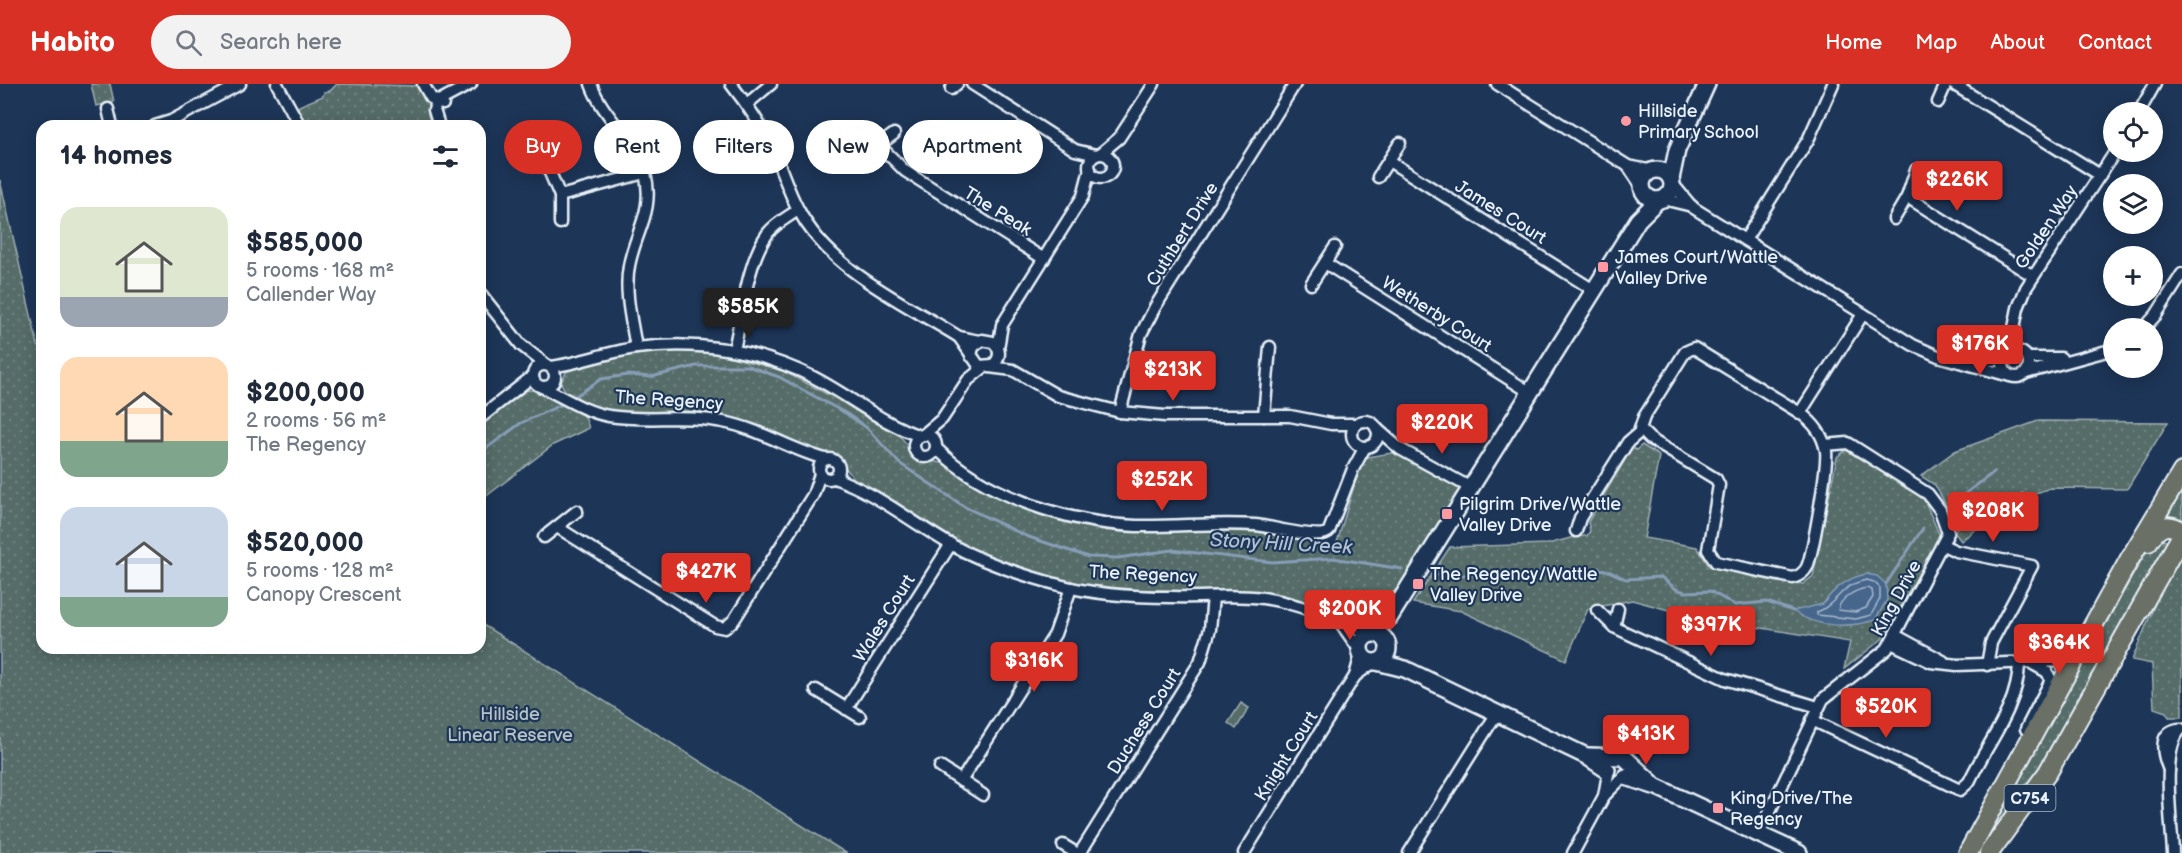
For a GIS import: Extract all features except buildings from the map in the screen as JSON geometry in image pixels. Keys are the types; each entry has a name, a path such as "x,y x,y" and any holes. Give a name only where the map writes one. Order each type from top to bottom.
{"highway":[{"name":"C754","path":"1968,853 2079,651 2182,472"},
{"path":"2079,651 2103,620 2156,530 2166,525 2182,533"},
{"name":"C754","path":"1989,853 2048,772 2182,533"}],"street":[{"path":"173,120 240,84"},
{"path":"277,84 297,120"},
{"path":"424,84 428,94 440,102"},
{"path":"440,102 471,84"},
{"path":"591,84 600,106 611,120"},
{"path":"731,84 747,104 771,145 798,210 812,231 845,265 959,337 990,340 999,349 1012,370"},
{"path":"747,104 771,84"},
{"path":"972,84 1076,150 1096,177 1103,178"},
{"path":"1083,196 1090,167 1098,155 1119,138 1154,84"},
{"name":"Cuthbert Drive","path":"1120,412 1135,354 1155,307 1295,84"},
{"path":"1497,84 1628,166 1665,172 1692,207"},
{"path":"1368,657 1363,638 1390,617 1638,220 1671,193 1677,150 1707,84"},
{"path":"1745,240 1808,140 1833,84"},
{"path":"1938,102 1947,84"},
{"path":"1953,84 2100,175"},
{"path":"2145,102 2155,84"},
{"path":"439,120 440,102"},
{"path":"108,109 111,120"},
{"path":"890,137 894,134"},
{"path":"968,380 973,347 1002,325 1083,196 1110,174 1119,138"},
{"path":"1378,177 1400,143"},
{"path":"1076,150 1107,155 1113,163"},
{"path":"1638,220 1646,175 1677,150"},
{"name":"The Peak","path":"890,156 904,171 1044,259"},
{"name":"James Court","path":"1389,161 1595,291"},
{"name":"Golden Way","path":"2007,356 2021,298 2033,276 2053,251 2108,162"},
{"path":"1628,166 1649,198 1692,207 1913,345 1954,361 2018,377 2103,352"},
{"path":"1894,219 1907,197 1916,170"},
{"path":"551,174 560,195 560,223"},
{"path":"560,195 640,174"},
{"path":"636,348 627,275 647,207 644,174"},
{"path":"1907,197 2033,276"},
{"path":"734,350 757,253 769,232 798,210"},
{"path":"1311,284 1335,247"},
{"name":"Wetherby Court","path":"1325,263 1531,393"},
{"path":"2153,318 2182,274"},
{"path":"486,301 521,345 548,365 565,398"},
{"path":"1800,413 1863,314"},
{"path":"915,449 915,442 942,419 968,380 998,359 1002,325"},
{"name":"Golden Way","path":"2015,325 2025,355"},
{"path":"959,337 972,358 987,367 1012,370 1058,396 1120,412 1165,416 1290,417 1331,424 1367,422 1400,449 1471,488"},
{"path":"521,345 533,375 541,386"},
{"path":"486,414 519,390 533,375 536,368 577,362 636,348 675,345 734,350 772,360 814,378 898,429 930,436 934,450 949,461 1026,502 1093,520 1133,526 1254,525 1318,537 1326,535 1331,527 1353,469 1361,442 1356,424"},
{"path":"1264,416 1270,347"},
{"path":"1576,531 1580,518 1628,442 1641,431 1644,417 1685,352 1694,348 1800,413 1818,429 1825,445 1827,464 1808,562 1803,573 1793,578 1722,564 1712,559 1708,543 1719,485 1716,479 1641,431"},
{"path":"1954,361 1982,362 2007,356 2025,355 2091,356"},
{"path":"2025,355 2029,366 2026,374"},
{"path":"2007,356 2004,367 2010,376"},
{"path":"519,390 548,386 577,362"},
{"name":"The Regency","path":"541,386 590,410 627,418 679,416 724,422 760,431 805,454 835,461 857,486"},
{"path":"898,429 921,457 934,450 942,419"},
{"path":"1331,424 1361,442 1400,449"},
{"path":"1361,442 1377,437 1376,428"},
{"path":"1825,445 1848,443 1928,494 1948,527 1944,545 1956,551 2032,566 1991,643 1987,665"},
{"name":"The Regency","path":"805,454 825,476 857,486 951,544 990,563 1071,588 1125,596 1252,597 1287,602 1318,611 1371,633"},
{"path":"825,459 820,464 825,476"},
{"path":"557,526 715,626 725,628 734,620 825,476 839,467"},
{"path":"544,537 577,511"},
{"name":"Wales Court","path":"846,709 951,544"},
{"name":"King Drive","path":"1759,834 1818,707 1827,693 1877,658 1893,639 1944,545"},
{"path":"961,781 1055,634 1071,588"},
{"name":"Duchess Court","path":"1063,845 1078,853 1200,662 1210,629 1213,597"},
{"path":"1614,627 1618,609"},
{"path":"1597,610 1614,627 1725,679 1818,707"},
{"path":"1368,657 1384,657 1390,617"},
{"path":"1340,622 1368,657 1406,669 1586,756 1799,853"},
{"path":"1371,633 1381,635 1406,669"},
{"path":"1893,639 1931,662 1948,664 1987,665 2064,661 2079,651"},
{"name":"Knight Court","path":"1244,853 1368,657"},
{"path":"2012,775 2023,735 2050,680 2044,669 2025,664"},
{"path":"1812,720 1960,790 1966,787 2012,702 2025,664"},
{"path":"816,690 860,717"},
{"path":"1409,853 1497,713"},
{"path":"2174,853 2169,770 2163,757 2163,745 2171,731 2182,729"},
{"path":"940,767 983,795"},
{"path":"1573,853 1617,770"}],"green space":[{"path":"91,84 110,84 114,102 96,106"},
{"path":"337,84 419,86 429,101 433,120 305,120 298,112 299,106 330,91"},
{"name":"Hillside Linear Reserve","path":"0,180 36,337 36,654 486,654 486,627 846,853 0,853"},
{"path":"659,349 704,350 781,370 873,418 900,436 920,460 943,463 1002,496 1058,517 1157,530 1274,532 1300,537 1335,549 1360,466 1367,457 1398,452 1455,483 1460,490 1460,500 1413,574 1389,596 1376,617 1359,626 1310,603 1292,598 1233,592 1115,590 1086,587 1031,573 979,553 904,513 881,498 858,482 834,456 808,448 760,426 696,412 617,412 599,409 582,404 570,396 561,383 566,372 598,359"},
{"path":"528,390 542,391 584,414 589,428 553,445 486,496 486,418 514,397"},
{"path":"2038,421 2168,422 2127,489 2050,488 2028,496 2022,493 1961,541 1955,533 1957,525 1935,485 1921,476 1955,451"},
{"path":"1642,445 1659,456 1644,538 1697,547 1709,566 1803,584 1813,576 1837,457 1846,450 1923,497 1940,536 1882,639 1844,669 1850,642 1698,618 1632,600 1588,609 1566,660 1461,611 1413,603 1450,547 1548,544 1578,536 1587,536 1590,531 1588,522 1632,448 1636,450"},
{"path":"2182,481 2182,524 2163,521"},
{"path":"2153,540 2172,541 2047,762 1981,853 1973,853 2084,653 2110,616"},
{"path":"2182,556 2182,717 2169,717 2166,712 2154,708 2152,664 2132,660 2157,599"},
{"path":"1241,703 1249,708 1236,729 1228,723"}],"water":[{"path":"1866,574 1877,576 1886,584 1887,600 1875,620 1833,625 1812,621 1793,611 1823,604 1841,584"}],"waterway":[{"name":"Stony Hill Creek","path":"571,399 601,379 628,375 651,377 696,366 748,366 779,377 847,414 867,428 899,463 965,507 1026,536 1088,557 1118,558 1172,550 1272,562 1333,558 1402,569"},
{"name":"Stony Hill Creek","path":"486,449 521,423 565,403"},
{"name":"Stony Hill Creek","path":"1954,502 1994,472"},
{"name":"Stony Hill Creek","path":"1886,584 1923,528"},
{"name":"Stony Hill Creek","path":"1434,575 1496,575 1515,580 1533,576 1543,570 1573,577 1597,569 1606,570 1626,579 1661,577 1676,589 1685,592 1710,591 1735,605 1767,602 1793,611"}],"place":[{"name":"Hillside Primary School","path":"1626,121"},
{"name":"James Court/Wattle Valley Drive","path":"1603,267"},
{"name":"Pilgrim Drive/Wattle Valley Drive","path":"1447,514"},
{"name":"The Regency/Wattle Valley Drive","path":"1418,584"},
{"name":"King Drive/The Regency","path":"1718,808"}]}
